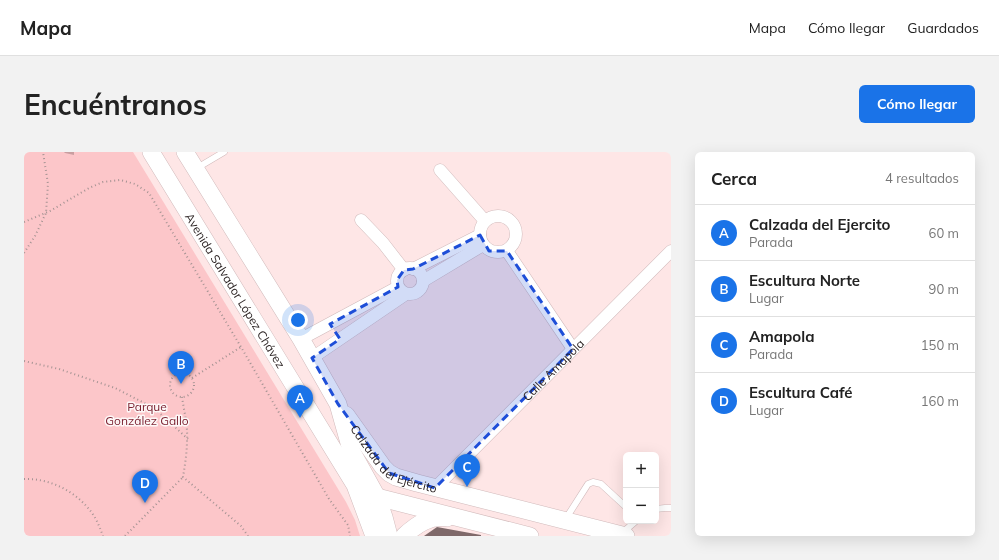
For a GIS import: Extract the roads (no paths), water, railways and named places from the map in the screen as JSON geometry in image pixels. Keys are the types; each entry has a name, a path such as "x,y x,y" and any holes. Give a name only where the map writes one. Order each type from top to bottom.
{"main road":[{"name":"Avenida Salvador López Chávez","path":"151,152 356,485 374,536"},
{"path":"186,152 301,339 338,404 351,450 377,497 389,536"},
{"name":"Calzada del Ejército","path":"338,404 383,467 396,477 623,535"},
{"name":"Calzada del Ejército","path":"356,485 377,497 530,536"},
{"path":"404,536 420,523 443,517 477,522"}],"street":[{"path":"440,170 485,221"},
{"path":"502,216 510,220 515,227 516,236 513,245 507,251 498,253 489,251 481,240 480,230 485,221 493,217 502,216"},
{"path":"301,339 402,291 413,294 418,292 422,287 423,281 418,271 409,269 361,220"},
{"path":"402,291 397,280 399,274 481,240"},
{"path":"423,281 481,240"},
{"path":"507,251 573,349"},
{"name":"Calle Amapola","path":"435,488 671,251"},
{"path":"312,358 340,339 402,291"},
{"path":"330,324 340,339"}],"lane":[{"path":"196,169 224,152"},
{"path":"564,520 588,484 593,482 601,484 623,504"},
{"path":"659,509 671,508"},
{"path":"623,535 633,524"}],"place":[{"name":"Escultura Norte","path":"181,384"},
{"name":"Calzada del Ejercito","path":"300,418"},
{"name":"Amapola","path":"467,487"},
{"name":"Escultura Café","path":"145,503"}],"park label":[{"name":"Parque González Gallo","path":"147,413"}]}
